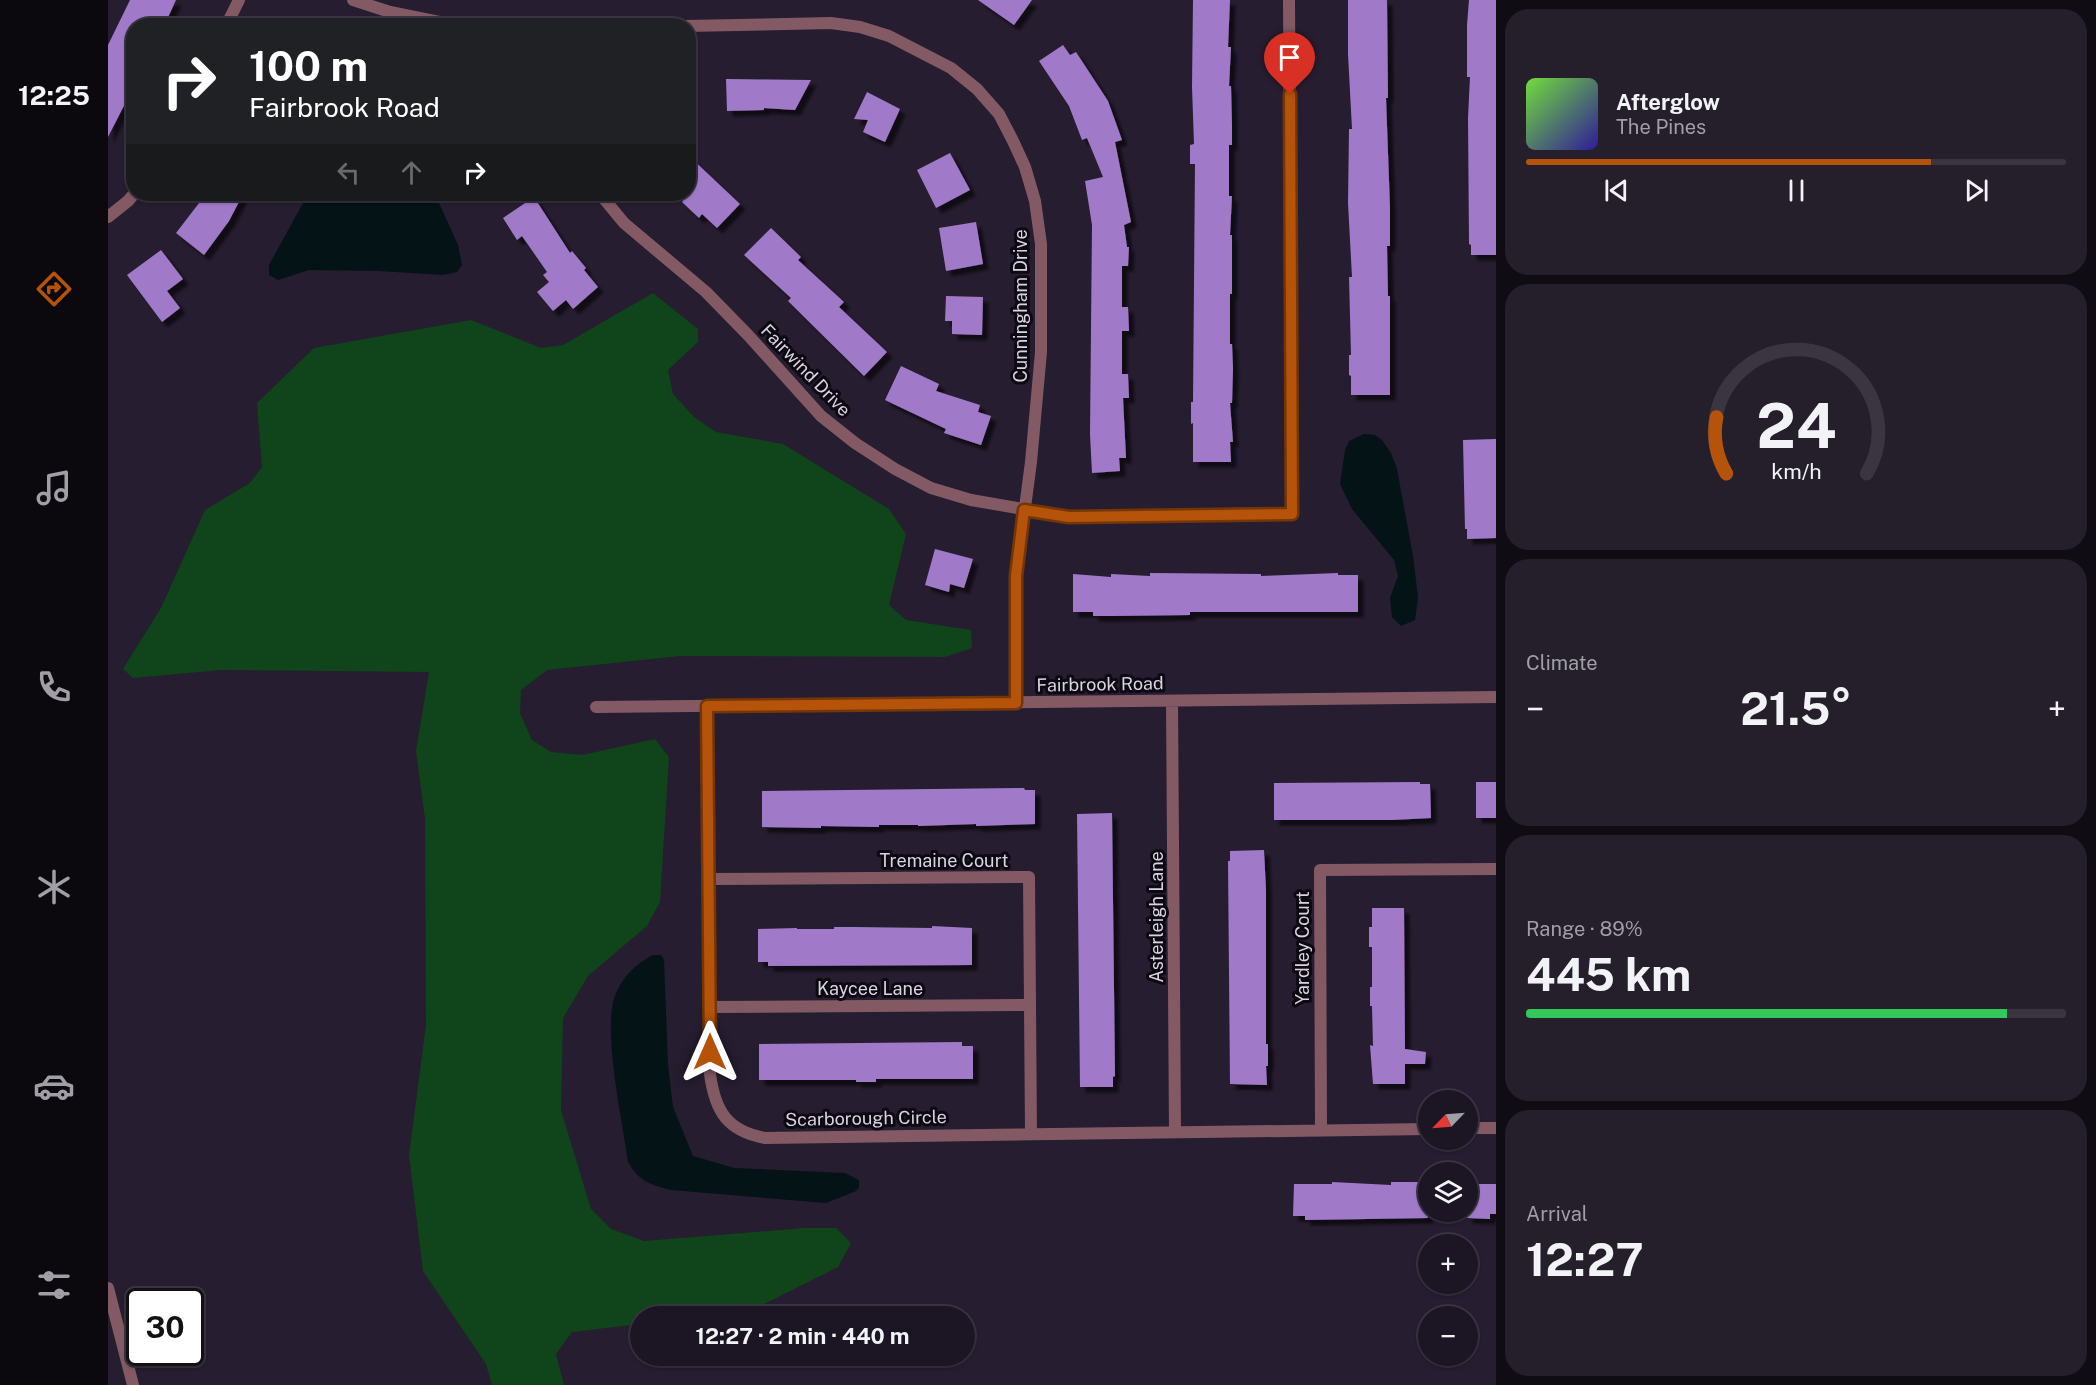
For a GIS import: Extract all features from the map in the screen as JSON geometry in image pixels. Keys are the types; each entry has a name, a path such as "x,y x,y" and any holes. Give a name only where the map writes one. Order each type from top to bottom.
{"street":[{"path":"230,18 239,0"},
{"path":"353,0 390,12 420,18"},
{"name":"Fairwind Drive","path":"606,201 624,223 706,292 821,416 855,443 895,469 931,488 971,500 1069,517 1292,514 1289,0"},
{"name":"Cunningham Drive","path":"696,26 789,22 831,23 860,27 889,36 951,68 977,89 999,114 1025,167 1035,201 1041,244 1041,352 1034,433 1016,576 1016,703"},
{"path":"108,217 129,201"},
{"name":"Fairbrook Road","path":"596,707 1496,697"},
{"name":"Asterleigh Lane","path":"1172,701 1175,1132"},
{"name":"Scarborough Circle","path":"707,706 710,1074 713,1094 720,1112 731,1125 748,1135 776,1138 1418,1129"},
{"name":"Yardley Court","path":"1321,1130 1320,870 1496,869"},
{"name":"Tremaine Court","path":"710,879 1029,877 1031,1134"},
{"name":"Kaycee Lane","path":"710,1006 1030,1005"},
{"path":"1478,1128 1496,1128"},
{"path":"108,1288 133,1385"}],"green space":[{"path":"653,293 698,329 698,342 668,370 673,394 694,417 716,432 783,444 889,509 906,534 889,605 906,620 971,630 972,648 945,657 680,656 547,670 521,690 520,713 532,740 551,752 582,755 655,739 669,757 660,902 647,926 588,976 563,1018 561,1110 591,1209 611,1229 644,1241 805,1228 836,1228 851,1243 838,1267 760,1306 630,1306 630,1325 572,1332 556,1354 564,1385 492,1385 486,1364 423,1271 409,1155 426,1025 425,819 416,751 429,672 221,670 133,678 123,669 161,608 205,510 250,483 262,467 257,403 314,348 471,320 541,348 563,345"}],"shaded area":[{"path":"304,201 438,201 458,245 462,265 457,272 443,275 309,270 278,280 269,275 269,265"},
{"path":"1364,434 1375,435 1382,440 1391,453 1397,469 1418,597 1415,620 1401,626 1392,617 1390,598 1398,576 1394,560 1352,509 1340,484 1345,450 1349,441"},
{"path":"653,955 661,955 664,960 668,1065 673,1107 693,1156 734,1168 845,1173 859,1180 859,1187 856,1191 826,1203 671,1190 651,1184 637,1174 628,1162 614,1076 612,1008 616,993 627,975"}],"building":[{"path":"130,0 176,0 168,18 126,18 126,102 108,137 108,45"},
{"path":"978,0 1032,0 1014,25"},
{"path":"1193,0 1230,0 1228,47 1231,47 1229,86 1231,86 1232,145 1229,145 1229,196 1232,196 1230,235 1232,235 1232,294 1230,294 1230,344 1232,344 1233,369 1232,403 1230,403 1233,442 1230,442 1231,462 1193,462 1191,402 1193,402 1195,164 1190,164 1190,145 1194,144"},
{"path":"1348,0 1387,0 1388,98 1386,98 1390,246 1387,246 1388,296 1390,296 1390,395 1351,395 1349,277 1352,277 1348,203 1349,129 1352,129"},
{"path":"1469,0 1496,0 1496,255 1471,255 1469,244 1470,77 1467,77 1467,25"},
{"path":"1063,45 1070,55 1076,52 1108,101 1122,140 1115,142 1131,222 1124,225 1127,247 1129,247 1128,266 1122,266 1122,307 1128,307 1129,331 1122,331 1122,374 1128,374 1129,398 1123,398 1126,458 1119,458 1120,471 1092,473 1090,434 1092,225 1085,181 1103,177 1087,138 1082,140 1069,106 1039,61"},
{"path":"726,79 811,80 795,110 764,108 764,110 727,111"},
{"path":"867,92 900,109 885,142 863,132 868,120 854,119"},
{"path":"950,153 970,190 936,208 917,170"},
{"path":"696,163 740,204 717,228 702,214 699,218 682,202 696,201"},
{"path":"201,201 239,201 229,221 204,255 176,233"},
{"path":"528,201 537,201 570,253 572,251 598,287 573,309 566,300 553,311 537,292 549,282 543,275 547,272 522,236 517,240 503,218"},
{"path":"976,222 983,264 946,271 939,228"},
{"path":"771,228 801,257 798,260 844,302 839,307 887,352 864,376 788,301 791,298 744,255"},
{"path":"161,250 183,279 167,291 180,308 162,322 127,275"},
{"path":"946,296 983,297 982,335 952,334 952,321 945,321"},
{"path":"901,366 939,384 936,391 980,405 978,412 991,416 981,445 944,433 946,429 885,400"},
{"path":"1496,439 1496,538 1467,539 1463,440"},
{"path":"935,549 973,559 964,588 950,584 949,592 925,585"},
{"path":"1150,573 1261,574 1261,576 1338,573 1338,575 1358,575 1358,612 1190,612 1190,615 1093,616 1093,612 1073,612 1073,574 1111,577 1111,574 1150,576"},
{"path":"1420,782 1420,784 1430,784 1431,818 1274,820 1274,783"},
{"path":"1476,782 1496,782 1496,818 1476,818"},
{"path":"1024,788 1035,790 1035,824 762,827 762,791"},
{"path":"1112,813 1115,1076 1113,1087 1080,1087 1077,814"},
{"path":"1264,850 1267,1085 1230,1084 1228,861 1230,861 1230,851"},
{"path":"1372,908 1404,908 1405,1049 1426,1052 1425,1064 1405,1064 1405,1084 1373,1084 1370,1045 1373,1046 1372,1006 1370,1006 1372,947 1369,947"},
{"path":"932,926 972,928 972,965 768,966 768,962 758,962 758,929 932,928"},
{"path":"962,1042 962,1046 973,1046 973,1079 876,1079 876,1082 759,1080 759,1044"},
{"path":"1332,1182 1391,1185 1391,1182 1418,1182 1418,1218 1305,1220 1305,1216 1293,1216 1294,1184 1332,1184"},
{"path":"1478,1184 1496,1184 1496,1214 1490,1214 1490,1219 1478,1218"}],"route":[{"path":"710,1052 707,706 1016,703 1016,576 1024,510 1069,517 1292,514 1290,94"}]}
